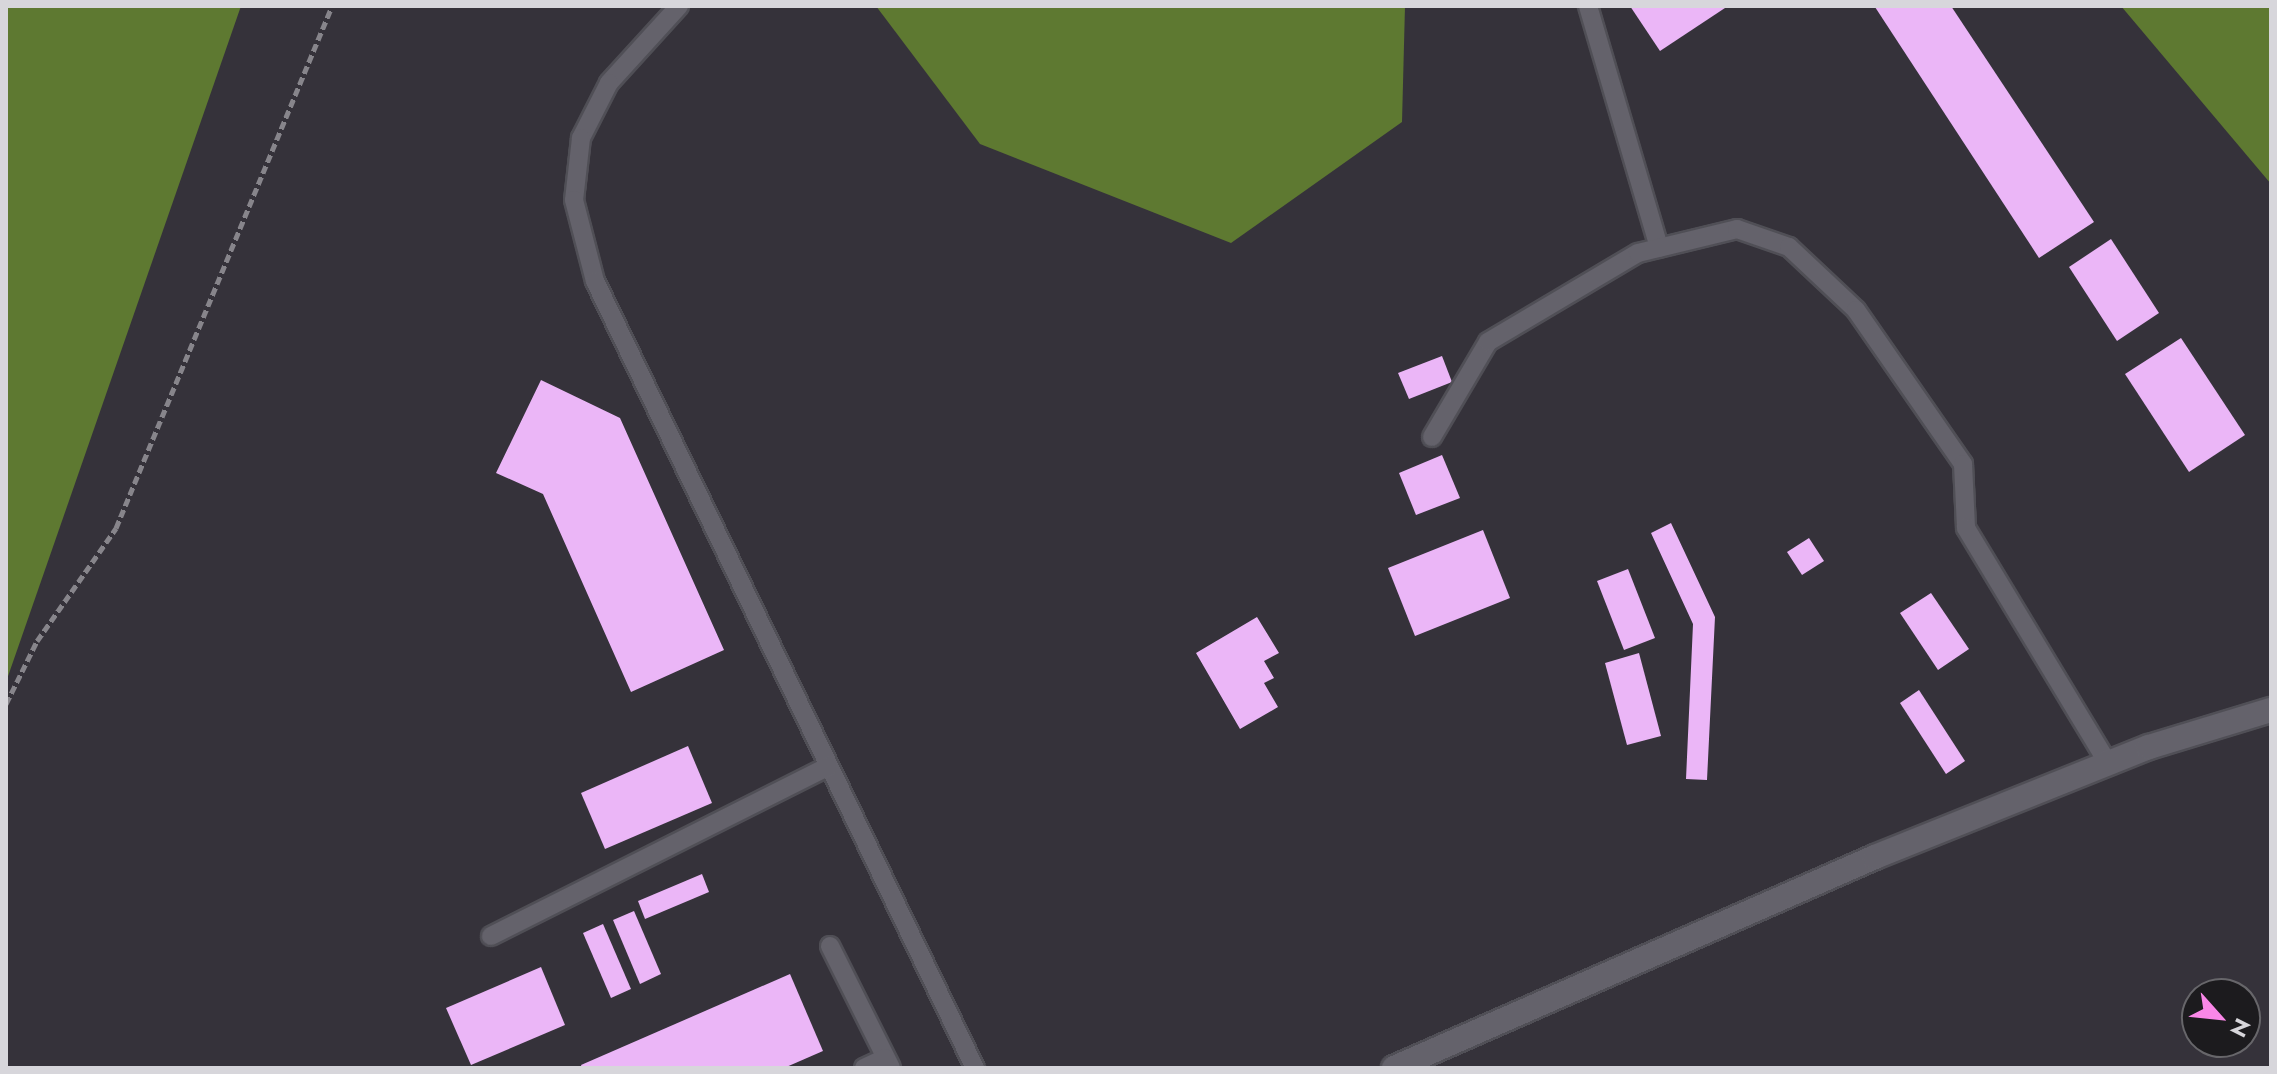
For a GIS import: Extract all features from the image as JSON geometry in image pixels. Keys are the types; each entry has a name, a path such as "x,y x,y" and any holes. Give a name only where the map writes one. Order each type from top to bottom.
{"street":[{"path":"1394,1068 1875,857 2108,763 2271,710"}],"lane":[{"path":"679,6 609,83 581,138 574,200 595,281 975,1068"},
{"path":"1588,6 1659,248"},
{"path":"1432,437 1488,342 1638,253 1737,229 1789,247 1856,310 1963,464 1966,528 2108,763"},
{"path":"491,936 829,766"},
{"path":"830,946 888,1063 864,1068"}],"path":[{"path":"6,704 37,641 116,528 332,6"}],"green space":[{"path":"6,6 241,6 6,682"},
{"path":"876,6 1405,6 1402,122 1231,243 980,144"},
{"path":"2121,6 2271,6 2271,184"}],"building":[{"path":"1630,6 1728,6 1660,51"},
{"path":"1951,6 2094,222 2039,258 1875,7"},
{"path":"2111,239 2159,313 2117,341 2069,267"},
{"path":"2181,338 2245,435 2189,472 2125,374"},
{"path":"1442,356 1452,382 1409,399 1398,373"},
{"path":"541,380 620,418 724,650 631,692 543,494 496,473"},
{"path":"1442,455 1460,498 1416,515 1399,473"},
{"path":"1671,523 1715,617 1707,780 1686,779 1693,624 1651,533"},
{"path":"1483,530 1510,598 1415,636 1388,568"},
{"path":"1809,538 1824,561 1802,575 1787,552"},
{"path":"1628,569 1655,638 1624,650 1597,581"},
{"path":"1931,593 1969,649 1938,670 1900,613"},
{"path":"1257,617 1279,653 1264,661 1274,678 1264,683 1278,707 1240,729 1196,653"},
{"path":"1639,653 1661,736 1627,745 1605,663"},
{"path":"1919,690 1965,761 1946,774 1900,703"},
{"path":"688,746 712,803 605,849 581,793"},
{"path":"702,874 709,892 645,919 638,901"},
{"path":"634,911 661,974 640,984 613,920"},
{"path":"603,924 631,989 611,998 583,933"},
{"path":"541,967 565,1025 471,1065 446,1008"},
{"path":"790,974 823,1051 784,1068 582,1068 581,1065"}]}
